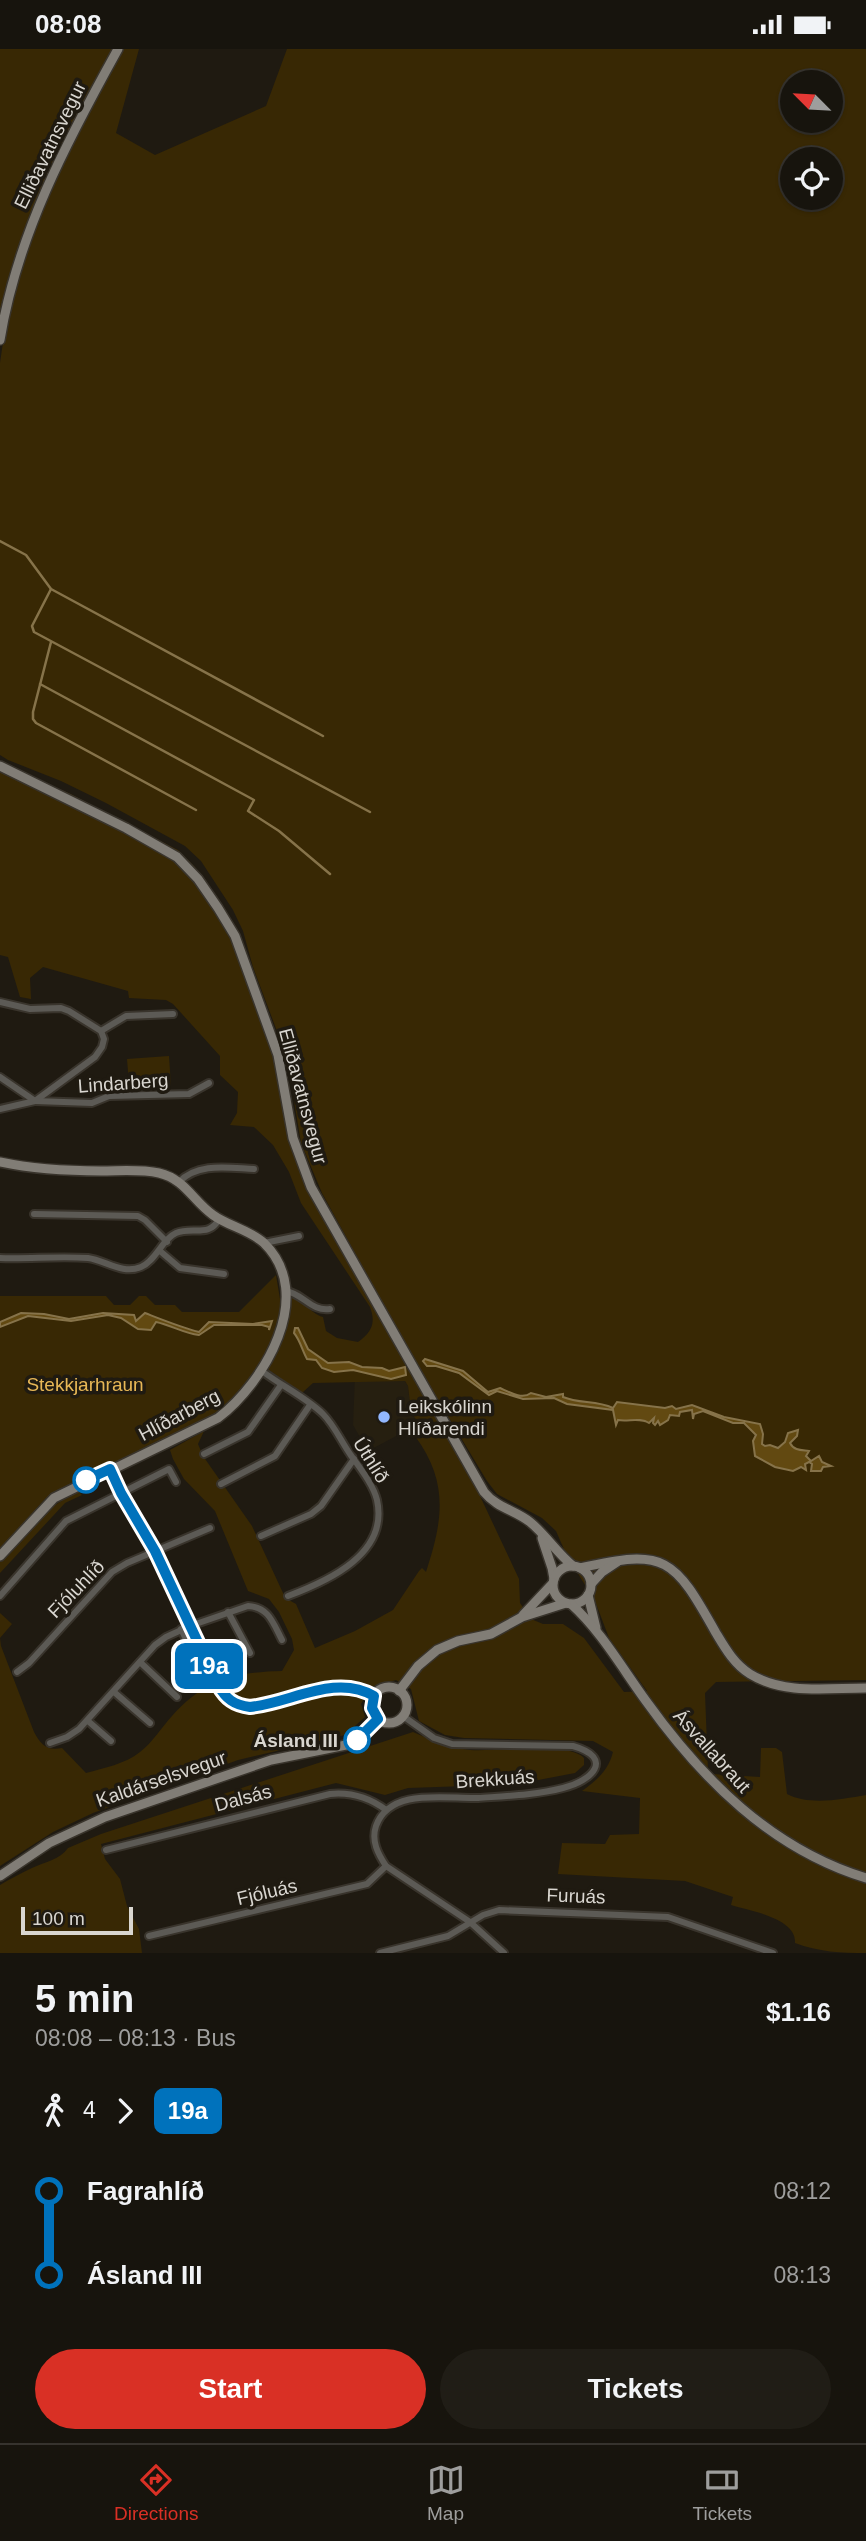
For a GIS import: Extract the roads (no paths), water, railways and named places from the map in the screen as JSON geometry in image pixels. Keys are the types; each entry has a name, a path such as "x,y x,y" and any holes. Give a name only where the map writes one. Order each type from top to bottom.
{"main road":[{"name":"Elliðavatnsvegur","path":"0,340 16,269 35,215 72,132 118,49"},
{"name":"Elliðavatnsvegur","path":"0,766 126,828 170,853 186,865 208,893 235,936 278,1055 296,1149 319,1204 372,1291 484,1492 495,1503 529,1521 577,1567"},
{"path":"0,1162 57,1170 137,1170 160,1173 188,1188 208,1212 264,1243"},
{"name":"Hlíðarberg","path":"0,1556 54,1497 218,1418 234,1406 262,1371 280,1334 284,1319 285,1291 281,1270 264,1243"},
{"path":"540,1534 552,1568 557,1596 569,1603"},
{"path":"399,1691 418,1666 437,1650 458,1641 491,1634 522,1617 582,1601 588,1595 591,1584 602,1572 621,1559"},
{"path":"522,1617 563,1568 621,1559 651,1560 674,1570 683,1578 729,1654 758,1679 794,1688 866,1688"},
{"path":"577,1567 587,1573 591,1584"},
{"name":"Ásvallabraut","path":"588,1595 598,1633"},
{"name":"Ásvallabraut","path":"569,1603 598,1633 668,1730 725,1795 785,1840 819,1859 866,1878"},
{"path":"386,1688 399,1691 407,1703 403,1716 391,1723 378,1719 372,1708 374,1696 386,1688"},
{"name":"Kaldárselsvegur","path":"0,1875 49,1843 105,1817 271,1760 346,1745 363,1736 378,1719"}],"street":[{"path":"0,1002 30,1009 61,1008 101,1031 126,1016 173,1014"},
{"name":"Lindarberg","path":"35,1101 99,1052 104,1039 101,1031"},
{"path":"0,1077 35,1101"},
{"name":"Lindarberg","path":"0,1109 35,1101 92,1103 109,1096 189,1094 209,1083"},
{"path":"178,1182 199,1169 254,1170"},
{"path":"34,1214 138,1216 167,1242"},
{"path":"0,1258 88,1258 114,1268 141,1267 178,1232 208,1231 215,1227 219,1219"},
{"path":"264,1243 299,1236"},
{"path":"160,1251 180,1269 224,1274"},
{"path":"285,1291 299,1296 314,1308 330,1309"},
{"name":"Úthlíð","path":"262,1371 322,1413 354,1459 377,1499 374,1535 359,1557 344,1571 288,1596"},
{"path":"204,1454 248,1431 281,1385"},
{"path":"221,1484 275,1456 310,1405"},
{"path":"261,1536 311,1514 321,1506 354,1459"},
{"path":"110,1469 155,1551 228,1700 239,1706 263,1706 344,1686 354,1687 374,1696"},
{"path":"0,1596 66,1521 169,1469 176,1482"},
{"name":"Fjóluhlíð","path":"17,1672 29,1663 112,1572 209,1528"},
{"path":"50,1743 67,1737 88,1721 155,1645 181,1629 248,1606 264,1609 268,1613 282,1640"},
{"path":"228,1612 250,1653"},
{"path":"181,1629 204,1677"},
{"path":"140,1662 177,1697"},
{"path":"114,1692 150,1723"},
{"name":"Brekkuás","path":"386,1810 401,1802 415,1799 476,1798 562,1789 587,1780 596,1769 595,1760 590,1753 573,1747 453,1744 434,1738 403,1716"},
{"path":"88,1721 111,1741"},
{"name":"Dalsás","path":"106,1850 330,1794 357,1796 386,1810"},
{"path":"386,1810 377,1823 374,1837 377,1850 386,1866 470,1922 504,1953"},
{"name":"Fjóluás","path":"149,1936 367,1884 386,1866"},
{"name":"Furuás","path":"380,1953 448,1936 470,1922 499,1910 659,1916 681,1920 773,1953"}],"waterway":[{"path":"0,541 26,555 51,589 323,736"},
{"path":"51,589 32,626 34,632 370,812"},
{"path":"51,642 33,712 36,723 196,810"},
{"path":"40,684 254,800 248,811 279,831 330,874"}],"place":[{"name":"Leikskólinn Hlíðarendi","path":"384,1417"},
{"name":"Ásland III","path":"357,1740"}],"park label":[{"name":"Stekkjarhraun","path":"85,1384"}]}
